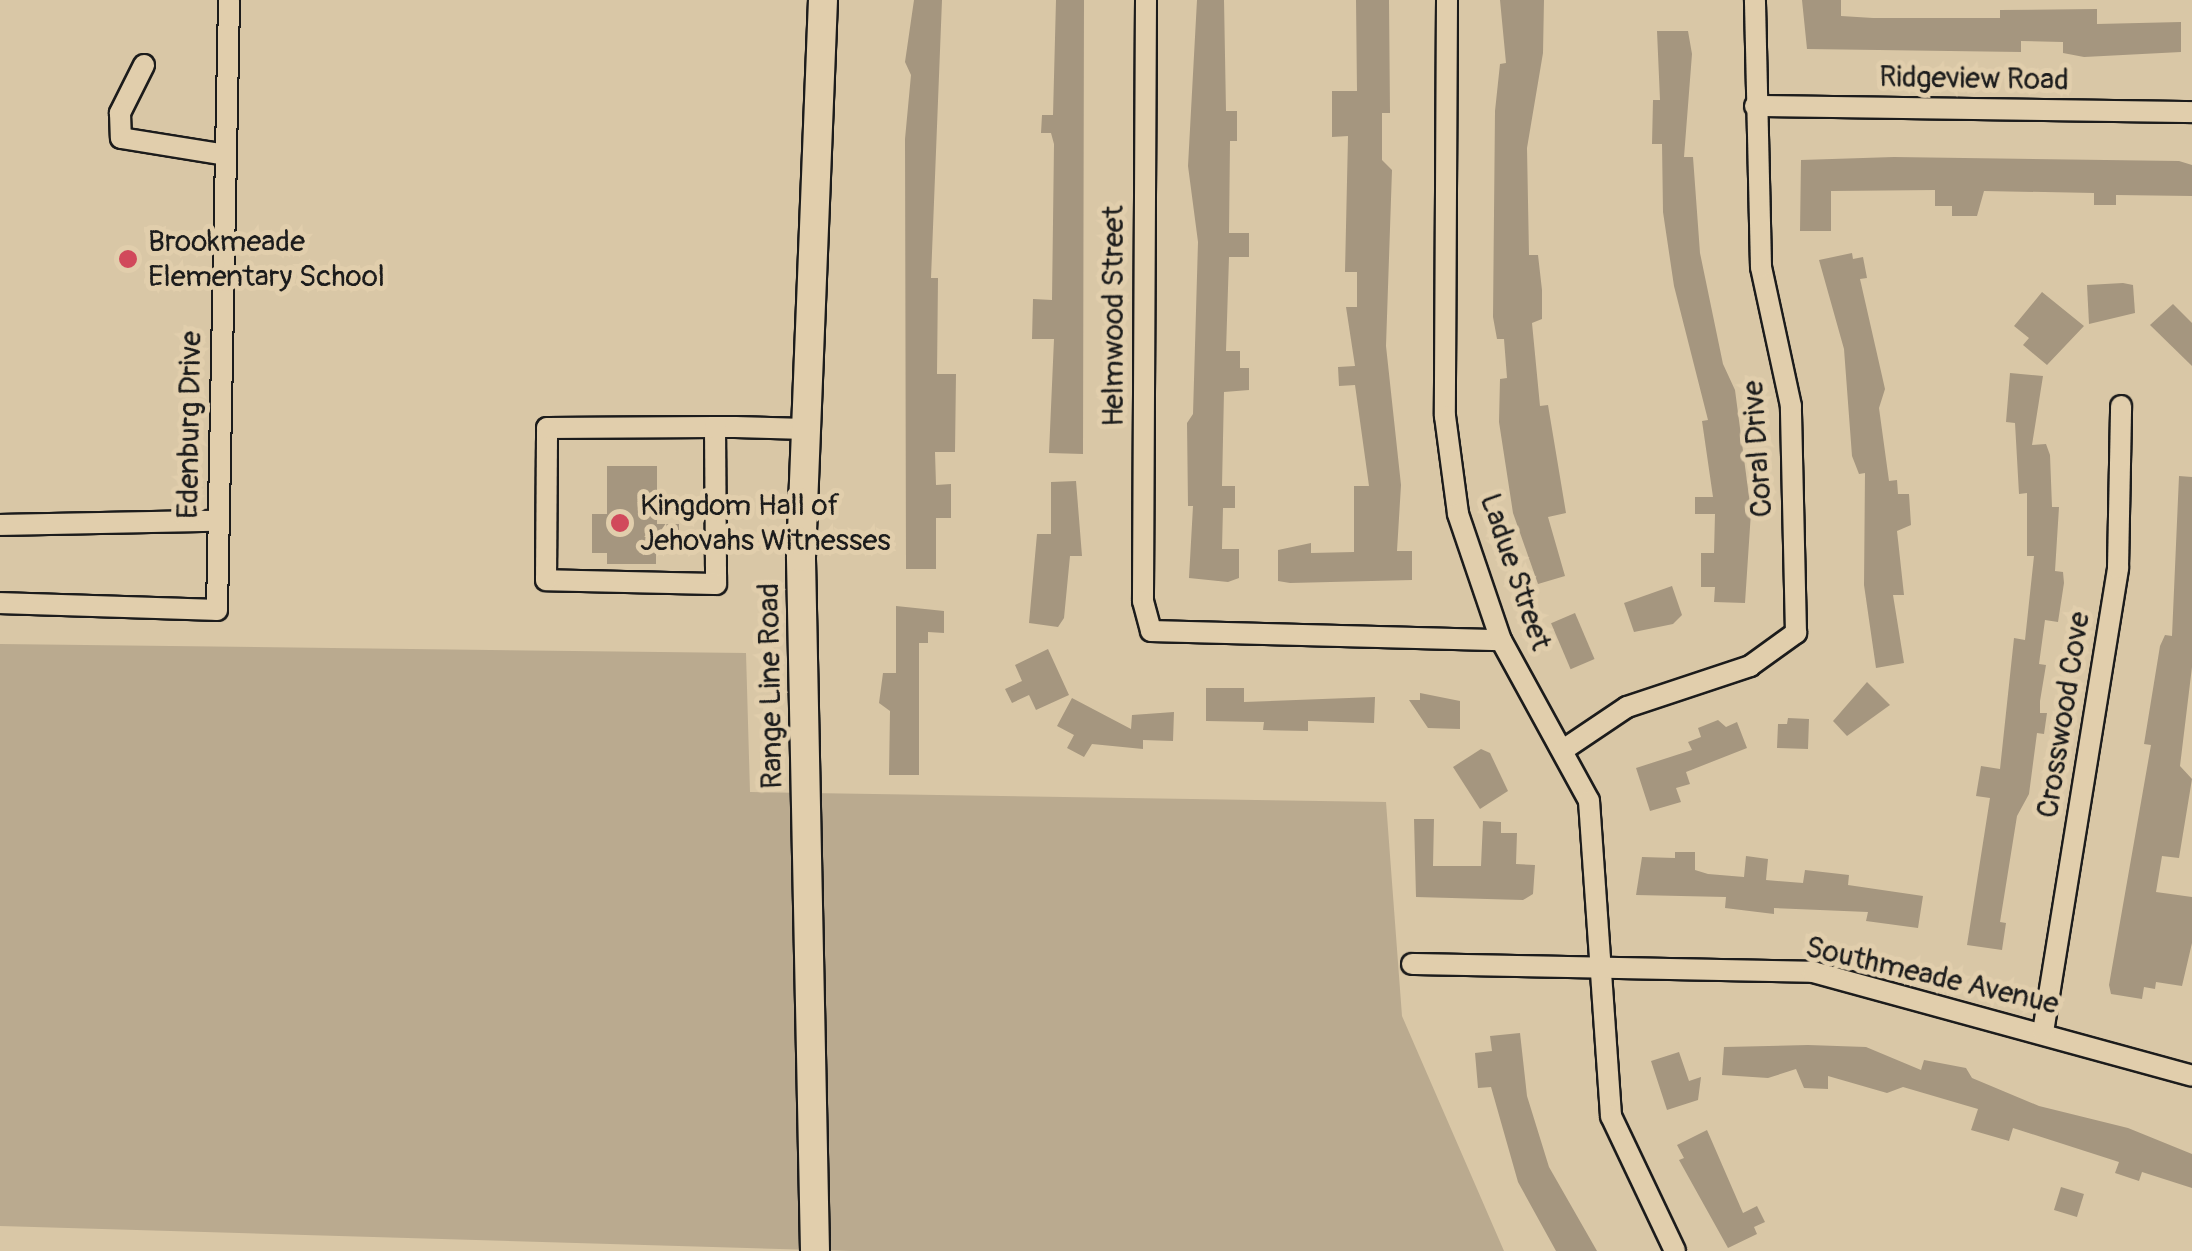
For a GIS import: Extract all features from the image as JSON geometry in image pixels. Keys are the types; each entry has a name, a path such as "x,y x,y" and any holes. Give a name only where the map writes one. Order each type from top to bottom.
{"main road":[{"name":"Range Line Road","path":"815,1251 800,557 823,0"}],"street":[{"name":"Edenburg Drive","path":"0,603 216,610 229,0"},
{"name":"Helmwood Street","path":"1146,0 1142,600 1151,631 1501,640"},
{"name":"Ladue Street","path":"1448,0 1445,416 1458,514 1501,640 1589,801 1611,1116 1675,1251"},
{"name":"Coral Drive","path":"1563,750 1627,706 1750,666 1796,633 1791,406 1761,268 1755,0"},
{"path":"144,65 120,113 122,138 226,155"},
{"name":"Ridgeview Road","path":"1755,106 2192,112"},
{"name":"Crosswood Cove","path":"2043,1032 2118,568 2120,406"},
{"path":"715,427 716,584 546,580 547,428 715,427 806,429"},
{"path":"0,525 218,521"},
{"name":"Southmeade Avenue","path":"1412,964 1813,972 2043,1032 2192,1076"}],"shaded area":[{"path":"0,644 746,653 750,792 1386,802 1402,1016 1504,1251 850,1251 0,1226"}],"building":[{"path":"914,0 942,0 931,278 938,278 937,374 956,374 955,452 935,452 936,485 951,484 951,518 936,518 936,569 906,569 905,139 911,75 905,62"},
{"path":"1056,0 1084,0 1083,454 1049,453 1054,339 1032,339 1033,299 1052,300 1054,144 1051,133 1041,133 1042,115 1053,115"},
{"path":"1197,0 1224,0 1226,111 1237,111 1237,141 1230,141 1229,233 1249,233 1249,257 1229,257 1226,351 1240,351 1240,368 1249,368 1249,390 1224,392 1222,486 1235,486 1235,508 1223,508 1222,549 1239,549 1239,578 1228,582 1189,578 1193,506 1188,506 1187,423 1193,414 1198,242 1188,166"},
{"path":"1356,0 1389,0 1390,113 1382,113 1382,160 1392,170 1386,346 1401,485 1397,551 1412,551 1412,580 1290,583 1278,581 1278,550 1311,543 1311,553 1354,552 1354,486 1369,486 1355,385 1339,386 1338,367 1355,366 1346,307 1357,307 1357,272 1345,272 1348,136 1332,137 1332,91 1357,91"},
{"path":"1500,0 1544,0 1543,53 1527,148 1529,255 1538,255 1542,290 1542,319 1532,323 1540,406 1548,405 1566,513 1548,517 1565,576 1538,584 1513,513 1499,422 1500,379 1507,378 1504,339 1497,339 1493,317 1495,111 1500,64 1506,63"},
{"path":"1802,0 1841,0 1841,16 1873,18 2000,18 2000,10 2097,9 2097,24 2181,22 2181,52 2084,57 2063,53 2063,42 2021,41 2021,52 1807,49"},
{"path":"1657,31 1688,31 1692,54 1684,157 1693,157 1700,253 1723,364 1735,390 1751,512 1745,603 1714,602 1715,587 1701,587 1701,553 1714,553 1715,514 1695,514 1695,497 1713,497 1702,421 1708,420 1674,286 1663,212 1662,144 1652,144 1653,100 1660,100"},
{"path":"1894,157 2179,161 2192,165 2192,196 2116,195 2116,205 2094,205 2094,193 1984,191 1977,216 1952,216 1952,206 1935,206 1935,190 1831,191 1831,231 1800,231 1801,160"},
{"path":"1852,253 1853,259 1863,257 1867,278 1860,279 1885,389 1879,408 1889,481 1897,480 1898,494 1909,494 1911,525 1897,531 1904,595 1893,595 1904,663 1876,668 1864,585 1865,473 1859,474 1852,456 1844,349 1819,260"},
{"path":"2087,285 2133,285 2135,313 2089,324"},
{"path":"2042,292 2084,326 2047,365 2023,345 2029,338 2014,326"},
{"path":"2173,304 2192,323 2192,366 2150,325"},
{"path":"2010,373 2043,376 2032,445 2046,444 2050,455 2052,507 2059,507 2055,571 2063,572 2064,583 2058,622 2045,620 2039,664 2046,665 2040,713 2047,713 2044,734 2037,733 2029,794 2017,816 2000,922 2006,923 2002,950 1967,945 1990,798 1976,796 1981,766 2000,769 2014,638 2025,640 2034,556 2027,556 2027,493 2019,494 2015,423 2006,422"},
{"path":"607,466 657,466 657,524 679,524 679,552 656,552 656,564 607,564 607,553 592,553 592,514 607,514"},
{"path":"2179,476 2192,477 2192,667 2180,766 2192,779 2179,858 2162,856 2156,892 2192,897 2192,943 2182,986 2156,982 2155,989 2144,987 2142,999 2111,994 2109,985 2151,745 2144,744 2160,646 2165,635 2172,636"},
{"path":"1076,481 1082,556 1070,556 1064,618 1058,627 1029,623 1037,534 1051,534 1051,482"},
{"path":"1672,586 1682,615 1673,624 1634,632 1624,603"},
{"path":"896,606 944,611 944,633 928,632 928,643 919,643 919,775 889,775 890,711 879,703 883,673 896,673"},
{"path":"1575,613 1595,659 1571,669 1551,623"},
{"path":"1048,649 1069,695 1036,710 1029,695 1012,703 1005,689 1022,681 1015,665"},
{"path":"1867,682 1890,705 1847,736 1833,721"},
{"path":"1206,688 1244,688 1244,702 1375,697 1374,723 1308,721 1308,731 1263,730 1264,722 1206,721"},
{"path":"1420,693 1460,701 1460,729 1428,728 1409,700 1420,700"},
{"path":"1072,698 1131,729 1132,715 1174,712 1173,741 1143,740 1143,749 1092,744 1084,757 1067,748 1074,735 1057,726"},
{"path":"1788,718 1809,719 1808,749 1777,748 1778,724 1787,724"},
{"path":"1718,720 1726,727 1737,722 1747,748 1686,772 1690,784 1676,788 1681,802 1650,811 1636,768 1692,750 1688,742 1701,737 1698,728"},
{"path":"1481,749 1490,753 1508,791 1480,809 1453,767"},
{"path":"1414,819 1434,819 1433,866 1481,866 1483,821 1501,822 1501,833 1517,833 1516,864 1535,865 1533,894 1523,900 1416,897"},
{"path":"1675,852 1695,852 1695,870 1708,874 1744,877 1746,856 1768,859 1766,880 1803,883 1805,870 1849,875 1848,885 1923,896 1918,928 1866,921 1868,912 1774,908 1774,914 1725,908 1726,897 1636,895 1642,857 1675,858"},
{"path":"1520,1033 1527,1096 1549,1167 1597,1251 1556,1251 1518,1182 1491,1087 1478,1088 1475,1053 1492,1051 1490,1036"},
{"path":"1724,1047 1866,1047 1921,1070 1924,1060 1966,1068 1972,1078 2039,1106 2128,1128 2192,1154 2192,1188 2142,1172 2139,1181 2115,1173 2119,1162 2013,1128 2009,1141 1971,1130 1978,1109 1903,1087 1887,1093 1828,1076 1828,1089 1804,1088 1796,1069 1768,1078 1722,1075"},
{"path":"1679,1052 1689,1081 1701,1077 1698,1100 1667,1110 1651,1061"},
{"path":"1707,1130 1743,1213 1757,1206 1765,1222 1754,1227 1757,1234 1728,1248 1679,1160 1684,1158 1677,1145"},
{"path":"2061,1187 2084,1194 2077,1217 2054,1210"}],"place":[{"name":"Brookmeade Elementary School","path":"128,259"},
{"name":"Kingdom Hall of Jehovahs Witnesses","path":"620,523"}]}
